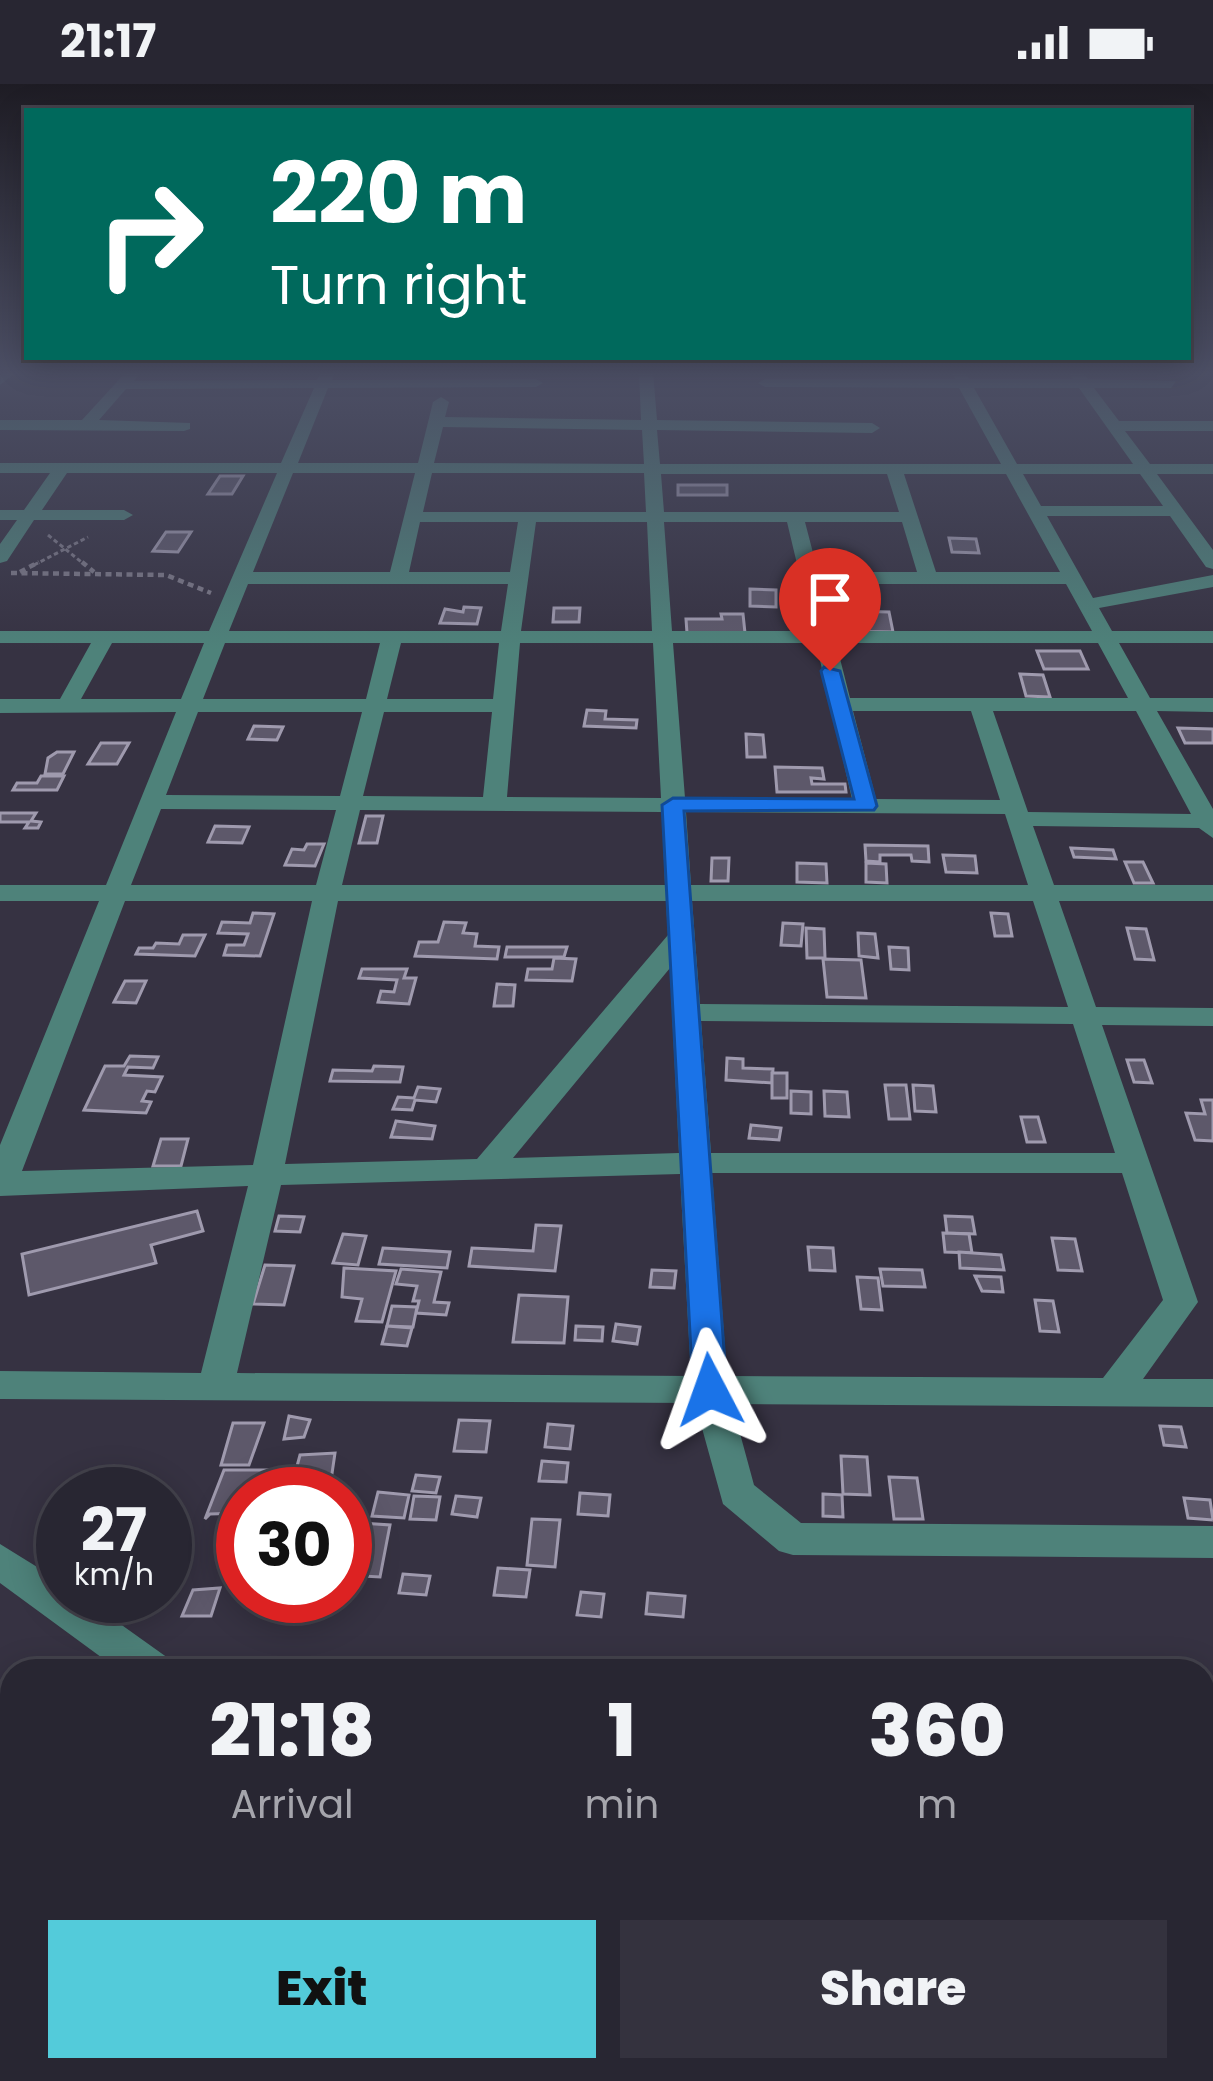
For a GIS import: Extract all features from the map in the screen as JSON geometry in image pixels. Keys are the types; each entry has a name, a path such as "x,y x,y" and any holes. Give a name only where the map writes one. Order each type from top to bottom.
{"street":[{"path":"286,465 0,1183 695,1163 1135,1163"},
{"path":"653,465 710,1390 737,1493 793,1539 1213,1542"},
{"path":"888,465 928,578"},
{"path":"1010,465 1210,826"},
{"path":"1144,465 1213,563"},
{"path":"398,577 426,466"},
{"path":"0,468 1213,469"},
{"path":"0,557 62,468"},
{"path":"1036,511 1213,516"},
{"path":"0,515 124,515"},
{"path":"413,517 909,517"},
{"path":"494,804 510,637 528,517"},
{"path":"794,517 866,806"},
{"path":"236,590 398,577 519,578"},
{"path":"808,578 1072,578"},
{"path":"1086,605 1213,581"},
{"path":"0,637 1213,638"},
{"path":"67,706 105,637"},
{"path":"216,1386 327,893 392,637"},
{"path":"839,704 1213,705"},
{"path":"0,734 8,706 503,705"},
{"path":"980,705 1181,1302 1113,1392"},
{"path":"152,802 866,806 1210,826"},
{"path":"0,893 1213,892"},
{"path":"486,1169 680,938"},
{"path":"685,1012 1213,1017"},
{"path":"0,1385 1213,1393"},
{"path":"0,1561 136,1659"}],"path":[{"path":"28,516 96,574"},
{"path":"0,573 166,575 236,590"}],"building":[{"path":"220,476 243,476 232,494 208,494"},
{"path":"678,485 727,485 727,495 678,495"},
{"path":"166,532 191,532 178,552 153,551"},
{"path":"949,538 976,539 979,553 952,552"},
{"path":"750,589 776,590 776,607 750,606"},
{"path":"464,607 481,608 477,624 440,623 445,609 463,612"},
{"path":"554,608 580,608 579,622 553,622"},
{"path":"847,611 889,612 893,632 837,631 836,620 849,620"},
{"path":"721,614 743,614 745,633 687,633 686,619 722,619"},
{"path":"1037,651 1080,651 1088,669 1044,669"},
{"path":"1020,674 1043,675 1050,697 1026,696"},
{"path":"587,710 606,711 605,719 637,720 636,728 584,726"},
{"path":"254,726 283,727 277,740 248,739"},
{"path":"1178,728 1213,729 1213,743 1185,743"},
{"path":"746,734 763,735 765,757 747,757"},
{"path":"101,743 129,743 117,764 88,764"},
{"path":"57,752 74,752 63,774 45,774 48,758"},
{"path":"775,767 822,768 824,779 811,778 812,784 845,784 846,792 777,792"},
{"path":"41,776 64,776 57,790 13,790 17,783 37,783"},
{"path":"0,813 36,813 31,821 41,822 38,828 25,828 29,822 0,822"},
{"path":"366,816 383,816 377,843 359,843"},
{"path":"215,826 249,827 242,843 208,842"},
{"path":"307,844 324,844 315,866 285,865 292,849 304,850"},
{"path":"865,845 928,846 929,862 912,861 911,855 880,855 880,862 866,861"},
{"path":"1071,848 1113,850 1116,859 1074,857"},
{"path":"943,855 975,856 977,873 946,872"},
{"path":"712,858 729,858 728,881 711,881"},
{"path":"1125,862 1143,862 1153,883 1134,883"},
{"path":"797,863 826,864 827,883 797,882"},
{"path":"866,863 886,864 887,883 866,882"},
{"path":"253,913 274,914 260,956 224,955 227,945 244,945 248,934 218,933 222,922 250,923"},
{"path":"991,913 1008,914 1012,936 995,936"},
{"path":"444,922 466,923 463,933 477,934 475,946 499,947 497,959 415,956 419,942 438,942"},
{"path":"783,923 803,924 801,946 781,945"},
{"path":"806,928 824,929 825,958 807,958"},
{"path":"1127,928 1146,929 1154,960 1135,959"},
{"path":"858,933 875,934 878,958 859,956"},
{"path":"183,935 205,935 195,956 136,954 139,948 153,948 156,943 179,944"},
{"path":"507,947 567,947 564,957 505,957"},
{"path":"889,947 908,948 909,970 891,969"},
{"path":"554,958 576,959 572,981 526,980 528,969 552,969"},
{"path":"823,959 861,960 866,998 827,997"},
{"path":"362,969 407,969 404,978 416,978 409,1004 378,1002 381,991 394,992 397,980 359,978"},
{"path":"125,981 146,981 136,1003 114,1002"},
{"path":"497,984 515,985 513,1006 494,1006"},
{"path":"130,1056 158,1057 153,1068 128,1067 124,1075 162,1077 155,1092 147,1091 142,1101 151,1102 146,1113 84,1110 105,1066 124,1066"},
{"path":"727,1058 743,1059 743,1068 773,1069 772,1083 726,1080"},
{"path":"1127,1060 1144,1060 1152,1083 1134,1082"},
{"path":"374,1066 403,1067 400,1082 330,1081 333,1070 372,1071"},
{"path":"772,1073 787,1073 787,1098 772,1098"},
{"path":"885,1085 906,1085 910,1119 889,1119"},
{"path":"913,1085 933,1086 936,1112 915,1111"},
{"path":"418,1087 440,1089 436,1102 415,1100 412,1110 393,1109 398,1097 414,1098"},
{"path":"791,1091 811,1092 811,1114 791,1113"},
{"path":"824,1091 847,1092 849,1117 825,1116"},
{"path":"1201,1100 1213,1100 1213,1141 1195,1140 1186,1113 1205,1114"},
{"path":"1021,1117 1038,1117 1045,1142 1027,1142"},
{"path":"396,1121 435,1126 432,1139 391,1137"},
{"path":"751,1125 781,1128 779,1140 749,1138"},
{"path":"161,1139 188,1139 181,1166 153,1166"},
{"path":"197,1211 203,1231 151,1245 156,1263 29,1295 22,1254"},
{"path":"279,1216 304,1217 300,1232 275,1231"},
{"path":"945,1216 972,1217 975,1234 947,1233"},
{"path":"536,1225 561,1226 555,1271 469,1266 472,1248 533,1251"},
{"path":"943,1233 969,1234 972,1253 945,1252"},
{"path":"343,1234 366,1236 358,1265 333,1263"},
{"path":"1052,1238 1075,1239 1082,1271 1058,1270"},
{"path":"808,1247 833,1248 835,1271 810,1270"},
{"path":"383,1248 450,1252 447,1268 379,1264"},
{"path":"959,1252 1001,1255 1004,1270 960,1268"},
{"path":"265,1265 294,1266 284,1305 253,1304"},
{"path":"344,1268 396,1271 382,1322 356,1321 362,1299 342,1297"},
{"path":"401,1269 441,1272 434,1302 449,1303 446,1315 416,1313 417,1286 396,1284"},
{"path":"880,1269 922,1270 925,1287 883,1286"},
{"path":"652,1270 676,1271 674,1288 650,1287"},
{"path":"975,1276 1001,1277 1003,1292 982,1291"},
{"path":"857,1277 878,1278 882,1310 861,1309"},
{"path":"519,1295 568,1297 564,1343 513,1342"},
{"path":"1035,1300 1053,1301 1059,1332 1040,1331"},
{"path":"392,1306 417,1307 413,1327 387,1326"},
{"path":"616,1324 640,1327 637,1344 613,1341"},
{"path":"387,1326 412,1328 407,1346 382,1344"},
{"path":"576,1326 603,1327 602,1341 575,1340"},
{"path":"289,1416 310,1420 304,1437 284,1439"},
{"path":"459,1420 490,1421 486,1452 454,1451"},
{"path":"233,1423 264,1423 249,1465 221,1465"},
{"path":"548,1424 573,1426 570,1449 545,1447"},
{"path":"1160,1426 1181,1427 1186,1447 1164,1445"},
{"path":"335,1453 333,1467 297,1467 300,1455"},
{"path":"841,1456 867,1457 870,1495 843,1494"},
{"path":"542,1461 568,1463 566,1482 539,1481"},
{"path":"416,1475 440,1477 436,1493 412,1491"},
{"path":"889,1477 917,1478 923,1519 894,1519"},
{"path":"216,1491 216,1514 205,1519"},
{"path":"378,1492 409,1495 404,1518 372,1516"},
{"path":"580,1493 610,1495 608,1516 578,1514"},
{"path":"823,1494 842,1495 843,1517 823,1516"},
{"path":"414,1496 440,1497 436,1520 410,1519"},
{"path":"456,1496 481,1498 477,1517 452,1514"},
{"path":"1184,1498 1210,1500 1213,1520 1188,1518"},
{"path":"532,1519 560,1520 555,1567 527,1565"},
{"path":"372,1524 390,1525 380,1577 372,1577"},
{"path":"498,1568 530,1570 526,1597 494,1595"},
{"path":"403,1574 430,1576 426,1595 399,1593"},
{"path":"216,1588 211,1616 192,1616 193,1590"},
{"path":"581,1592 604,1594 601,1617 577,1615"},
{"path":"648,1593 685,1596 683,1617 646,1614"}],"route":[{"path":"710,1390 673,805 866,806 830,671"}]}
